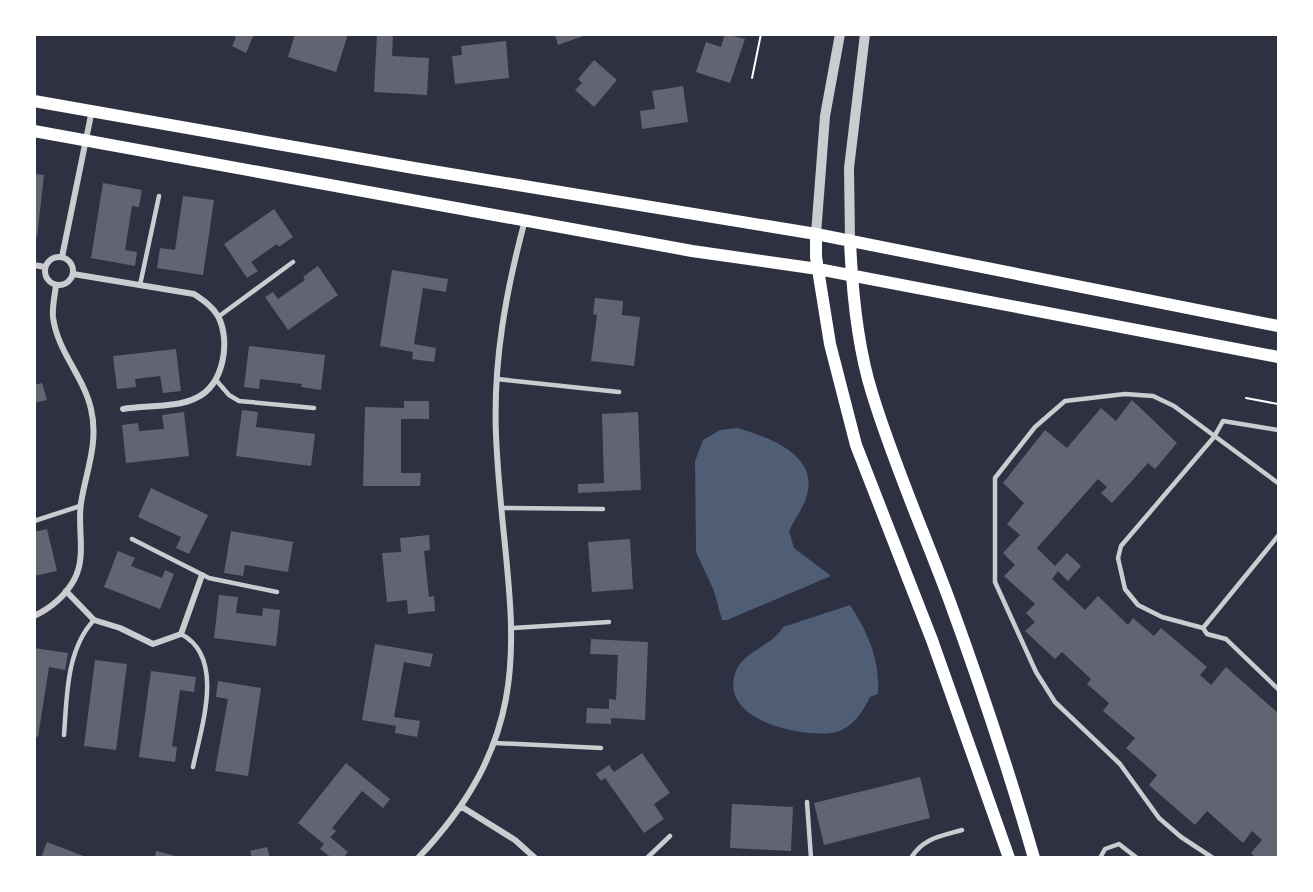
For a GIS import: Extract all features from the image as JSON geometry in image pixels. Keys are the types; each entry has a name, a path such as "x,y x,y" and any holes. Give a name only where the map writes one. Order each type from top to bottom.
{"main road":[{"path":"34,101 414,168 850,240 1278,326"},
{"path":"34,131 692,251 852,275 1278,357"},
{"path":"816,234 818,269 830,344 856,445 932,640 1009,858"},
{"path":"850,240 857,320 871,391 907,495 949,599 987,704 1034,858"}],"street":[{"path":"816,234 825,116 840,34"},
{"path":"850,240 849,168 865,34"},
{"path":"62,257 92,110"},
{"path":"418,858 462,807 476,784 495,742 511,677 513,628 496,434 496,379 507,290 525,220"},
{"path":"62,257 71,263 73,274 67,283 56,285 46,279 45,267 51,258 62,257"},
{"path":"34,265 45,267"},
{"path":"73,274 194,294 206,302 218,316 224,334 224,349 216,380 206,392 195,399 123,409"},
{"path":"34,616 48,609 66,591 79,568 80,506 94,446 94,426 88,398 57,334 53,317 56,285"},
{"path":"66,591 94,620 120,628 153,644 181,634 202,574"},
{"path":"462,807 515,840 535,858"}],"lane":[{"path":"140,285 159,196"},
{"path":"218,316 293,262"},
{"path":"496,379 619,392"},
{"path":"216,380 229,395 239,401 314,408"},
{"path":"1213,858 1181,837 1159,818 1119,764 1055,702 1036,672 995,582 995,478 1035,427 1065,400 1125,394 1153,396 1173,406 1278,483"},
{"path":"1278,430 1223,420 1214,437 1120,546 1118,558 1125,590 1138,605 1162,617 1203,628 1207,634 1226,639 1278,689"},
{"path":"34,520 80,506"},
{"path":"502,508 603,509"},
{"path":"1203,628 1278,536"},
{"path":"132,539 222,582 277,592"},
{"path":"64,735 69,681 75,653 94,620"},
{"path":"513,628 609,622"},
{"path":"181,634 196,644 207,666 205,708 193,767"},
{"path":"495,742 601,748"},
{"path":"807,802 811,858"},
{"path":"911,858 918,846 927,840 962,830"},
{"path":"647,858 670,836"},
{"path":"1100,858 1105,849 1119,844 1137,858"}],"path":[{"path":"752,78 761,34"},
{"path":"1246,398 1278,404"}],"water":[{"path":"738,428 778,443 800,460 809,483 806,498 789,531 794,548 831,576 727,620 722,620 714,591 696,552 695,461 703,440 720,430"},
{"path":"850,605 872,647 878,681 878,694 870,697 853,722 836,732 806,733 770,724 754,716 742,706 734,693 734,677 742,661 771,640 783,627"}],"building":[{"path":"231,34 254,34 246,53 232,46 236,37"},
{"path":"295,34 348,34 336,72 288,57"},
{"path":"377,34 393,34 392,56 429,58 427,95 374,92"},
{"path":"555,34 586,34 586,35 558,45"},
{"path":"725,34 745,39 730,83 696,72 706,42 721,47"},
{"path":"506,41 509,78 455,84 452,56 462,55 461,46"},
{"path":"594,60 617,80 594,107 575,90 582,83 578,79"},
{"path":"683,86 688,122 642,129 640,111 655,109 652,91"},
{"path":"34,174 44,175 37,237 34,237"},
{"path":"103,183 142,190 139,207 132,206 125,250 137,252 135,266 91,258"},
{"path":"183,196 214,200 203,275 157,268 160,248 175,250"},
{"path":"274,209 293,237 279,247 277,244 251,262 258,271 247,278 224,244"},
{"path":"318,266 338,295 288,330 265,297 273,292 278,299 305,280 303,277"},
{"path":"392,270 448,279 446,292 423,288 414,344 436,348 434,362 412,359 413,352 380,346"},
{"path":"595,298 623,301 622,315 640,317 634,366 591,361 597,315 593,314"},
{"path":"249,346 325,355 321,390 301,387 302,384 260,379 259,389 244,387"},
{"path":"176,349 181,391 163,393 160,376 135,379 136,387 117,389 113,356"},
{"path":"42,383 47,400 34,403 34,385"},
{"path":"1132,400 1177,443 1155,469 1148,463 1112,503 1101,493 1107,487 1098,479 1037,548 1055,566 1067,553 1081,566 1068,581 1058,571 1052,579 1085,610 1098,596 1128,625 1133,618 1154,636 1161,628 1207,667 1200,675 1211,685 1226,667 1278,713 1278,858 1256,858 1251,853 1262,840 1252,831 1243,843 1207,811 1195,825 1149,785 1157,775 1126,748 1135,738 1103,711 1109,703 1087,684 1091,679 1062,652 1055,659 1025,631 1035,622 1026,613 1035,604 1004,576 1015,565 1003,553 1020,535 1007,524 1024,503 1003,483 1045,430 1067,448 1101,408 1116,421"},
{"path":"404,401 429,401 429,419 401,419 401,473 421,473 420,486 363,486 365,407 404,408"},
{"path":"242,410 258,412 256,427 315,434 311,466 236,456"},
{"path":"184,412 189,456 126,463 122,425 138,423 139,431 164,429 162,415"},
{"path":"638,412 641,490 578,493 578,484 604,483 602,414"},
{"path":"151,488 208,515 189,554 176,548 181,537 138,517"},
{"path":"47,529 57,571 34,576 34,532"},
{"path":"231,531 293,542 288,572 245,565 243,576 224,573"},
{"path":"429,535 430,550 424,551 429,597 434,596 435,611 408,614 407,600 387,602 382,553 401,552 400,538"},
{"path":"630,539 633,589 592,592 588,542"},
{"path":"118,551 135,558 131,566 162,578 165,570 174,574 160,609 104,587"},
{"path":"219,595 238,597 236,613 262,616 263,608 280,610 276,646 214,638"},
{"path":"591,639 648,642 645,720 611,718 611,724 586,723 587,708 609,709 609,699 616,700 618,655 590,654"},
{"path":"375,644 433,654 430,667 404,662 394,717 420,721 417,737 395,733 396,726 362,720"},
{"path":"34,648 68,653 65,670 49,667 38,737 34,736"},
{"path":"95,660 127,664 116,750 84,746"},
{"path":"151,671 196,677 194,692 180,690 172,746 177,747 175,762 139,757"},
{"path":"218,681 261,688 248,776 215,771 228,699 216,697"},
{"path":"642,753 670,793 654,804 664,819 644,833 605,778 601,781 596,774 609,765 614,772"},
{"path":"346,763 390,799 383,808 362,791 332,828 336,831 330,837 348,852 343,858 332,858 320,849 324,844 298,823"},
{"path":"920,777 930,818 824,845 814,803"},
{"path":"732,804 793,807 791,851 730,848"},
{"path":"47,842 86,857 86,858 41,858"},
{"path":"267,847 270,858 252,858 250,851"},
{"path":"156,851 179,857 179,858 155,858"}]}
